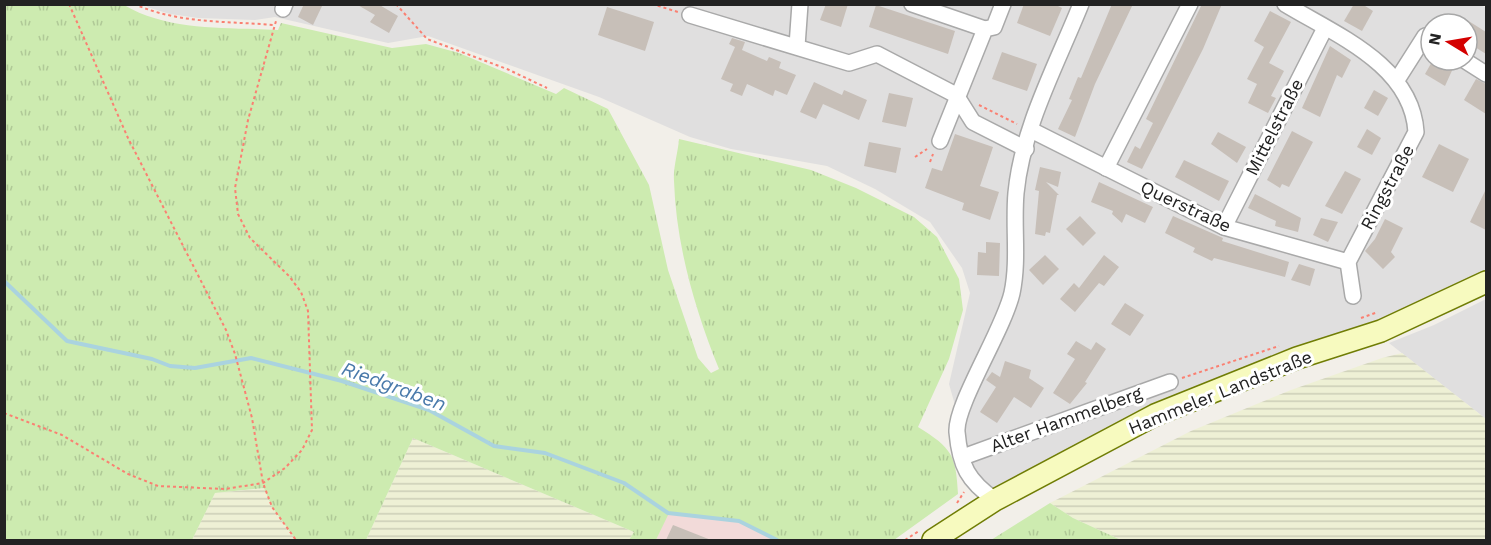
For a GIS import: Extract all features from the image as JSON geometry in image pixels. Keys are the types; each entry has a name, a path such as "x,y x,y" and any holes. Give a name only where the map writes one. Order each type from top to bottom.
{"main road":[{"name":"Hammeler Landstraße","path":"927,535 1155,415 1297,358 1381,331 1486,282"}],"street":[{"path":"797,46 800,4"},
{"path":"912,4 985,29 994,27 1003,4"},
{"path":"995,500 977,487 966,475 957,430 962,411 1002,325 1012,292 1016,193 1026,149 1031,130 1081,4"},
{"path":"1106,168 1190,4"},
{"name":"Ringstraße","path":"1285,4 1370,55 1397,80 1415,115 1416,132 1348,262"},
{"path":"690,15 849,63 876,54 956,95 973,122 1026,149"},
{"name":"Mittelstraße","path":"1224,226 1325,28"},
{"path":"940,141 946,131 956,95 985,29"},
{"path":"1397,80 1419,45"},
{"name":"Querstraße","path":"1031,130 1224,226 1348,262"},
{"path":"1348,262 1353,296"},
{"name":"Alter Hammelberg","path":"963,456 1170,382"}],"path":[{"path":"69,4 128,138 236,354 252,418 263,483 272,507 296,540"},
{"path":"4,413 62,435 128,474 158,486 225,489 263,483 285,468 302,450 312,430 308,311 301,292 289,276 250,238 238,214 235,188 239,160 274,25 197,21 169,16 134,4"},
{"path":"396,4 427,39 507,69 547,88"},
{"path":"652,4 690,15"},
{"path":"956,95 1031,130"},
{"path":"1360,319 1379,312"},
{"path":"1170,382 1282,345"},
{"path":"957,504 965,491 966,475"},
{"path":"905,540 927,535"}],"shaded area":[{"path":"149,4 1481,5 1486,8 1486,272 1429,304 993,492 976,479 949,384 970,293 962,268 930,222 875,189 827,166 731,149 690,137 599,97 428,36 388,43 275,17 255,20 198,18 170,14 147,7"},
{"path":"1486,299 1486,419 1389,343 1434,325"},
{"path":"668,513 739,521 777,540 656,540"}],"green space":[{"path":"4,5 124,5 142,14 179,24 278,30 281,23 392,48 426,44 459,53 556,94 564,88 608,109 649,185 668,270 698,358 711,373 719,369 688,277 678,229 674,176 679,139 811,170 856,188 914,217 937,237 959,279 963,310 949,359 918,427 938,441 950,454 956,470 958,494 894,540 777,540 739,521 669,513 656,540 629,540 634,532 413,438 366,540 296,540 272,507 264,488 215,493 192,540 5,540"},
{"path":"1402,353 1486,419 1486,540 1121,540 1073,518 1050,503 1191,431 1291,390"},
{"path":"413,438 634,532 629,540 366,540"},
{"path":"265,488 272,507 296,540 192,540 215,493"},
{"path":"1050,503 1073,518 1121,540 991,540"}],"building":[{"path":"304,4 323,4 313,25 298,17"},
{"path":"356,4 378,4 398,16 389,33 370,22 375,15"},
{"path":"826,4 848,4 841,27 820,20"},
{"path":"1024,4 1054,4 1062,8 1050,36 1017,23"},
{"path":"1112,4 1133,4 1095,84 1075,137 1058,129 1072,100 1069,99 1078,77 1081,78"},
{"path":"1202,4 1222,4 1203,49 1142,169 1127,162 1135,146 1140,149 1153,123 1146,119"},
{"path":"1354,4 1362,4 1373,11 1362,31 1344,21"},
{"path":"876,5 955,31 948,54 869,27"},
{"path":"607,7 654,22 645,51 598,35"},
{"path":"1270,11 1291,22 1269,63 1284,71 1271,96 1276,98 1268,113 1248,103 1257,84 1247,79 1264,47 1254,41"},
{"path":"1479,28 1486,32 1486,54 1479,50"},
{"path":"732,38 745,42 742,50 767,61 769,57 781,62 779,68 796,75 787,95 775,90 773,96 747,84 742,96 730,91 733,84 721,79 735,47 729,44"},
{"path":"1330,46 1351,60 1342,78 1337,75 1320,117 1302,108"},
{"path":"1002,52 1037,64 1027,91 992,79"},
{"path":"1426,72 1451,72 1445,86 1425,74"},
{"path":"1476,79 1486,84 1486,114 1464,100"},
{"path":"814,82 842,95 844,90 867,100 859,120 823,104 816,119 800,112"},
{"path":"1374,90 1388,98 1378,116 1364,108"},
{"path":"889,93 913,98 906,127 882,122"},
{"path":"1367,129 1381,138 1372,155 1357,147"},
{"path":"1292,131 1313,142 1289,187 1282,184 1280,188 1267,180"},
{"path":"1218,132 1246,147 1237,163 1211,144"},
{"path":"955,134 993,147 980,186 999,192 990,220 962,210 964,203 925,188 932,168 942,171"},
{"path":"869,142 901,148 896,173 864,166"},
{"path":"1439,144 1469,159 1453,192 1422,177"},
{"path":"1184,160 1229,181 1219,201 1175,177"},
{"path":"1040,167 1061,172 1058,187 1046,182 1059,195 1057,195 1050,233 1046,232 1045,236 1035,234 1039,191 1035,190"},
{"path":"1345,171 1361,179 1342,214 1325,206"},
{"path":"1099,182 1153,207 1145,223 1126,214 1122,223 1112,214 1113,211 1091,202"},
{"path":"1486,189 1486,230 1470,222"},
{"path":"1255,194 1301,218 1298,232 1275,226 1276,221 1248,208"},
{"path":"1080,216 1096,233 1083,246 1066,229"},
{"path":"1173,216 1223,238 1222,241 1289,262 1285,277 1214,258 1212,261 1193,252 1195,248 1165,233"},
{"path":"1321,218 1338,222 1328,242 1313,235"},
{"path":"1385,219 1403,228 1391,252 1395,257 1383,269 1365,251 1375,239"},
{"path":"986,242 1000,243 999,276 977,275 978,252 986,253"},
{"path":"1045,255 1059,269 1043,285 1029,270"},
{"path":"1104,255 1119,267 1104,286 1099,283 1075,312 1060,299 1074,283 1079,288"},
{"path":"1299,264 1315,269 1310,286 1291,280"},
{"path":"1125,303 1144,315 1130,336 1111,324"},
{"path":"1076,341 1091,350 1096,342 1106,349 1085,382 1087,383 1070,404 1053,393 1075,359 1067,354"},
{"path":"1005,361 1031,370 1029,378 1044,388 1031,408 1014,397 997,423 980,412 996,387 986,380 992,372 1000,377"},
{"path":"673,525 711,540 666,540"}],"waterway":[{"name":"Riedgraben","path":"4,281 67,341 152,359 170,366 195,368 251,358 342,381 429,410 494,446 545,453 624,483 668,513 739,521 777,540"}]}
